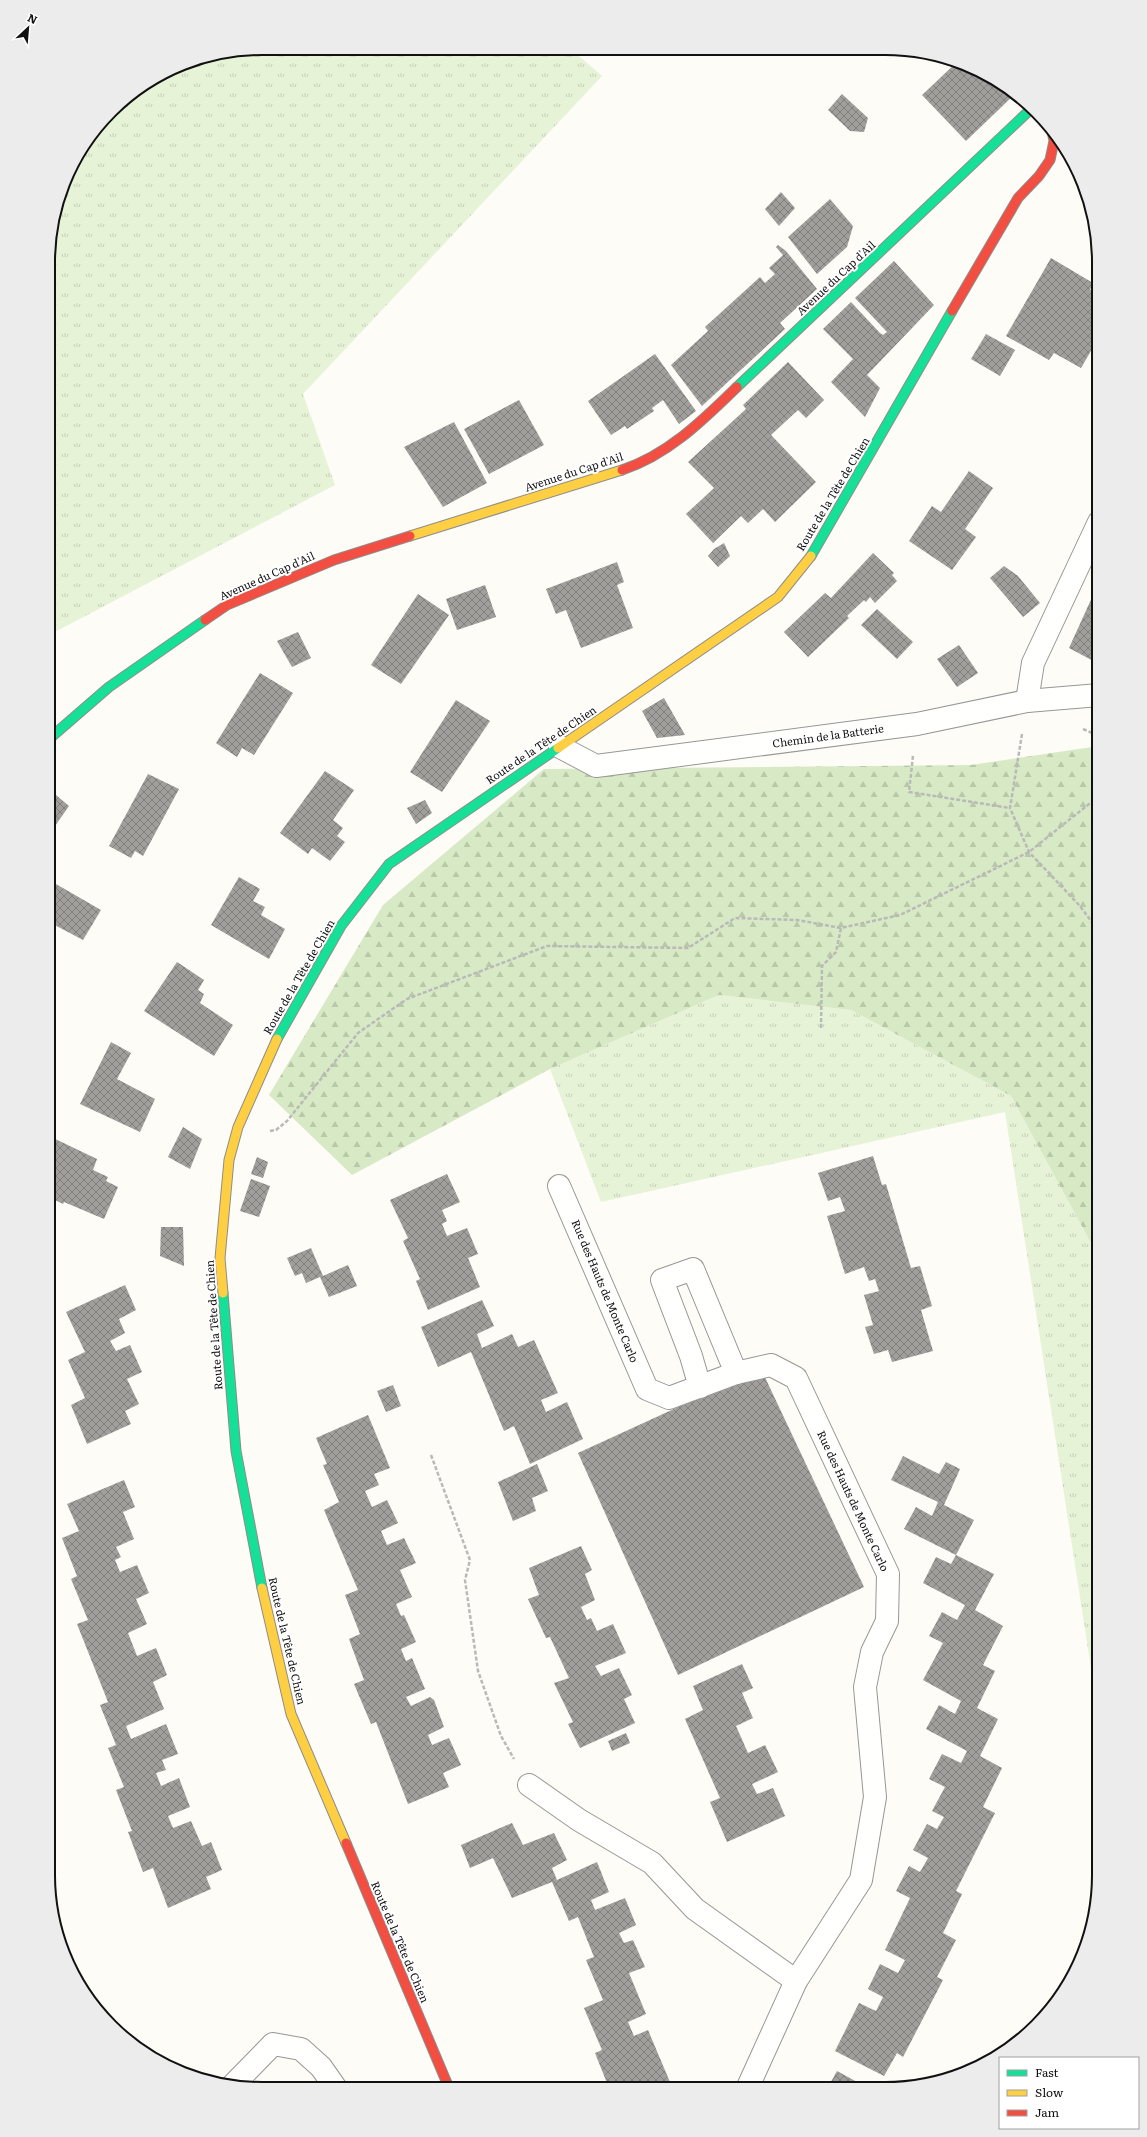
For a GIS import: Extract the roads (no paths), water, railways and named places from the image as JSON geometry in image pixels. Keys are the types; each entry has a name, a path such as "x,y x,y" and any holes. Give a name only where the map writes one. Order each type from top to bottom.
{"street":[{"name":"Avenue du Cap d'Ail","path":"55,734 109,687 227,605 334,560 625,469 660,453 697,425 1027,112"},
{"name":"Route de la Tête de Chien","path":"446,2082 292,1714 254,1551 236,1451 220,1258 229,1160 238,1127 271,1050 342,926 389,864 778,597 811,556 1018,198 1044,170 1052,157 1055,144"},
{"path":"1027,701 1033,663 1092,537"},
{"name":"Chemin de la Batterie","path":"560,747 596,766 917,724 1027,701 1092,696"},
{"name":"Rue des Hauts de Monte Carlo","path":"559,1186 647,1389 669,1398 736,1373 771,1365 796,1378 888,1574 887,1621 872,1652 865,1687 875,1797 861,1880 796,1981 751,2082"},
{"path":"700,1387 692,1356 662,1280 693,1269 736,1373"},
{"path":"529,1785 579,1820 652,1863 695,1908 796,1981"},
{"path":"238,2080 273,2044 300,2049 321,2067 332,2082"}]}
